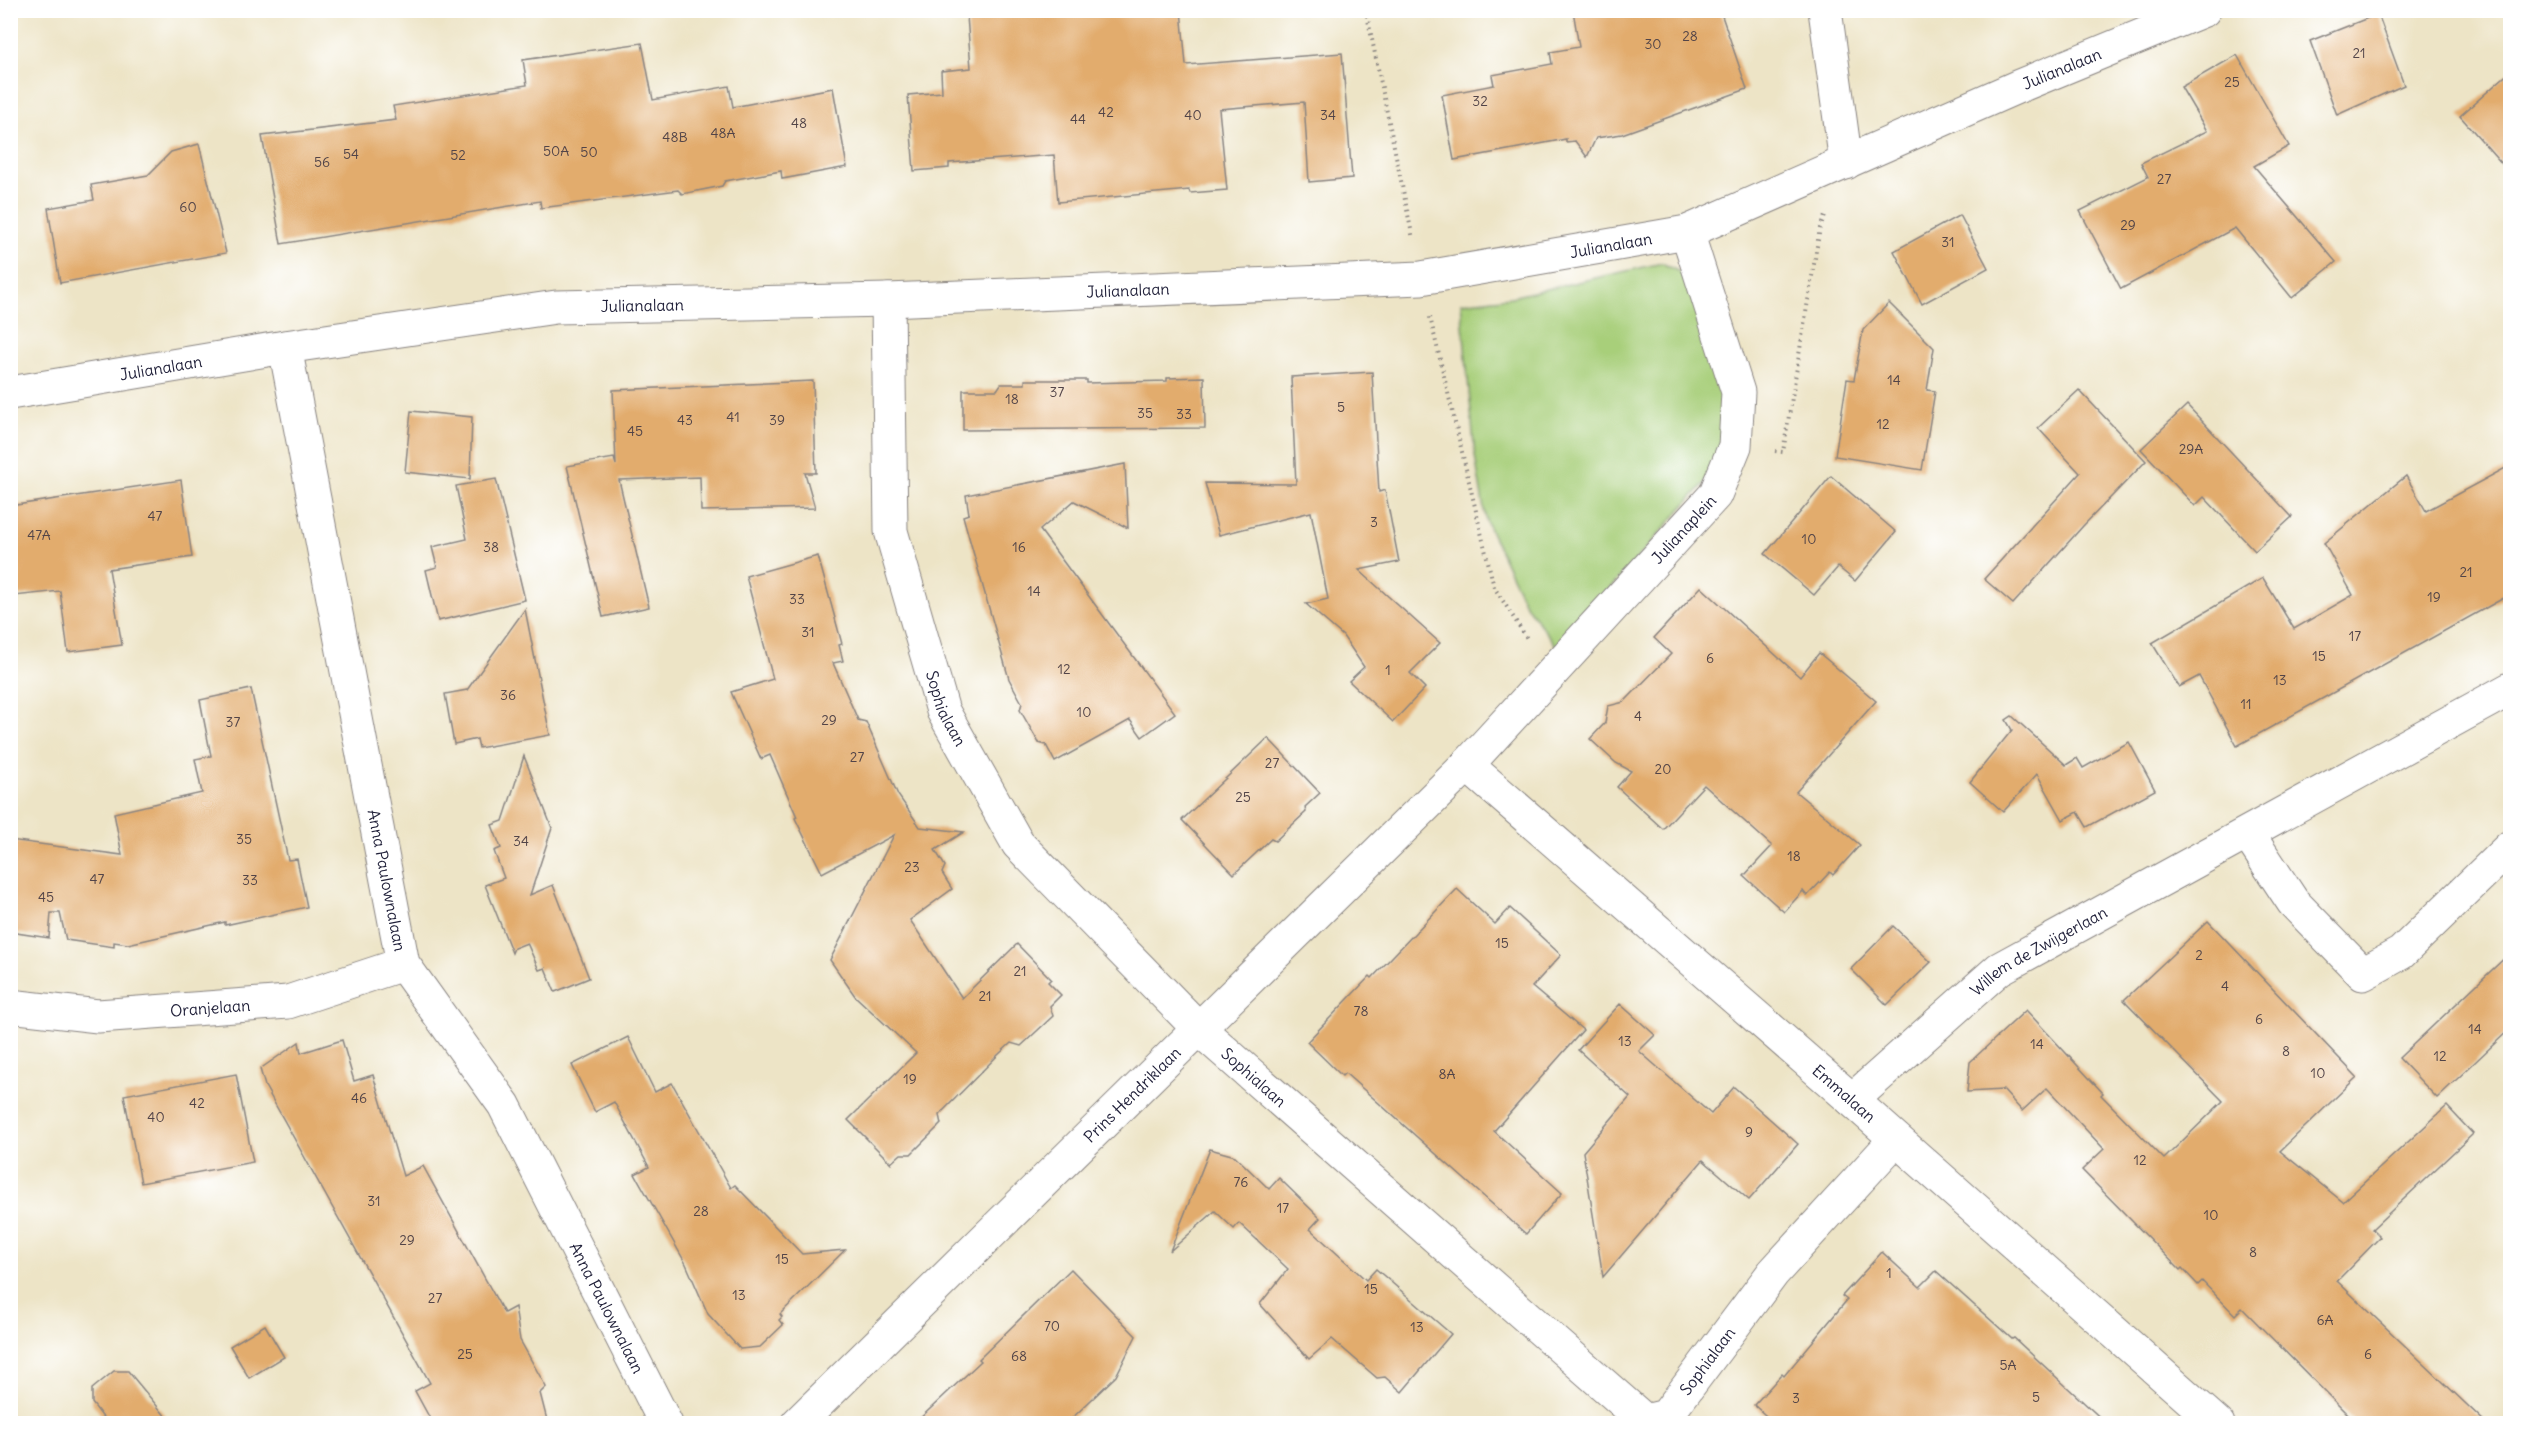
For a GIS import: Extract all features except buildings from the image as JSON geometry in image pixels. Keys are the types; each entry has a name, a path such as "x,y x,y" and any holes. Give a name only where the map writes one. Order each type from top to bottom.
{"street":[{"path":"1825,10 1846,163"},
{"name":"Julianalaan","path":"10,393 285,347 556,307 888,300 1421,278 1687,232 2017,87 2204,10"},
{"name":"Julianaplein","path":"1467,765 1551,677 1715,495 1735,446 1738,392 1687,232"},
{"name":"Sophialaan","path":"888,300 891,531 943,711 1018,844 1198,1028 1645,1422 1666,1416 1773,1273 1895,1140"},
{"name":"Anna Paulownalaan","path":"285,347 403,964 504,1105 666,1424"},
{"name":"Willem de Zwijgerlaan","path":"1852,1100 1999,969 2511,689"},
{"name":"Prins Hendriklaan","path":"797,1424 1467,765"},
{"name":"Emmalaan","path":"1467,765 1852,1100 2218,1424"},
{"path":"2248,834 2293,902 2363,974 2401,953 2511,847"},
{"name":"Oranjelaan","path":"10,1006 98,1016 288,1002 403,964"}],"path":[{"path":"1366,10 1421,278 1494,587 1551,677"},
{"path":"1735,446 1783,452 1820,228 1846,163"}],"green space":[{"path":"1662,263 1699,282 1734,436 1704,484 1557,647 1525,604 1486,521 1475,456 1461,303 1511,297"}]}
